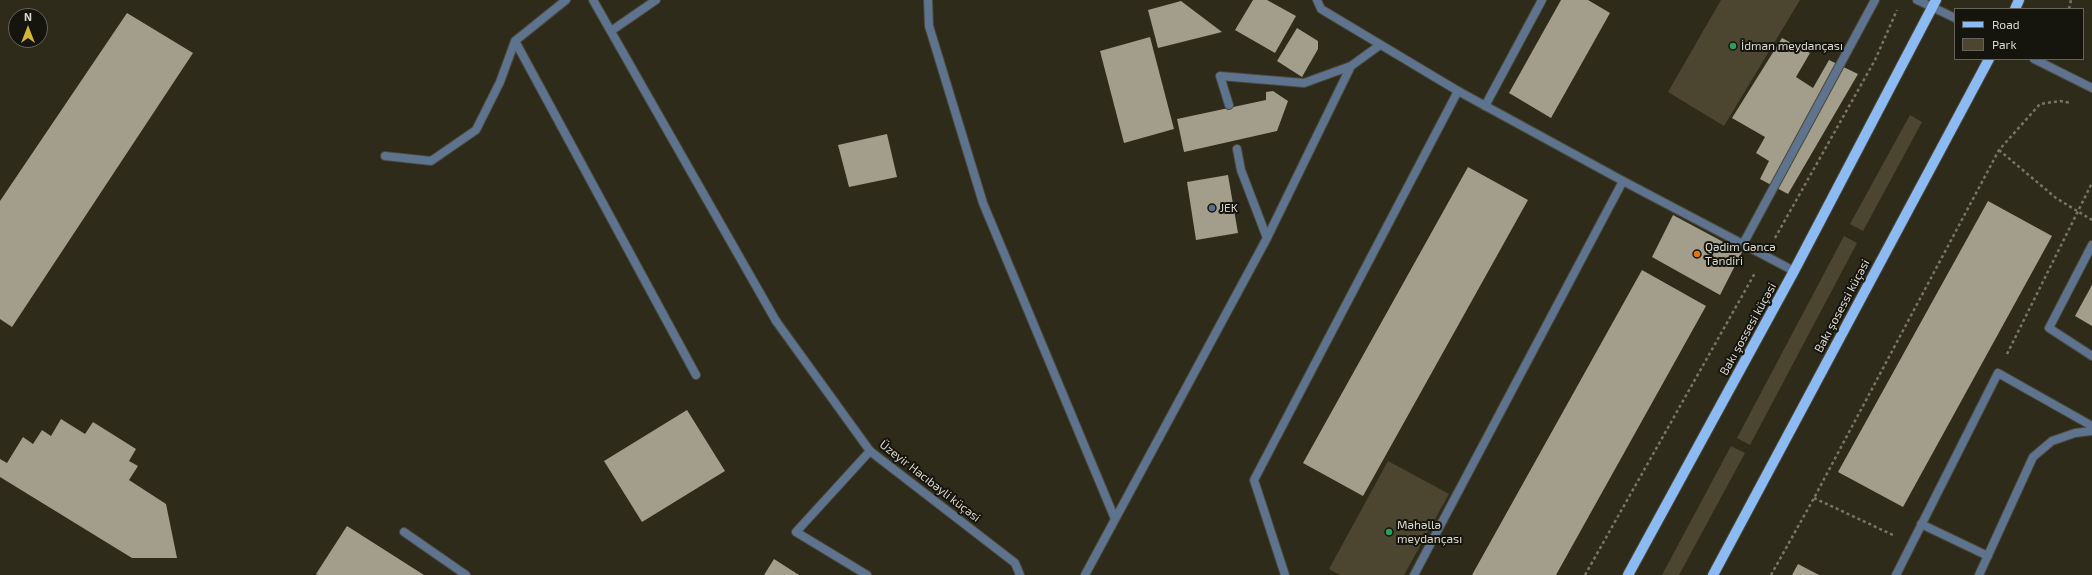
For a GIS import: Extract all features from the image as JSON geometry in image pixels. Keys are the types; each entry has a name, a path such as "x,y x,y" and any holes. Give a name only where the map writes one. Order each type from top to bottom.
{"main road":[{"name":"Bakı şossesi küçəsi","path":"1628,575 1794,271 1934,4"},
{"name":"Bakı şosessi küçəsi","path":"1715,571 1988,60"}],"street":[{"path":"385,156 431,161 476,130 500,82 515,41 566,0"},
{"name":"Üzeyir Hacıbəyli küçəsi","path":"593,0 776,321 870,451 1015,563 1020,575"},
{"path":"611,31 656,0"},
{"path":"928,0 928,26 983,203 1115,519"},
{"path":"1309,0 1321,9 1458,91 1623,181 1794,271"},
{"path":"1317,0 1321,9"},
{"path":"1485,106 1542,0"},
{"path":"1743,244 1875,0"},
{"path":"1917,0 1934,4 1954,17"},
{"path":"515,41 696,375"},
{"path":"1229,105 1220,76 1304,83 1351,66 1380,45"},
{"path":"2036,60 2092,88"},
{"path":"1085,575 1267,238 1351,66"},
{"path":"1285,575 1254,480 1458,91"},
{"path":"1237,149 1241,170 1267,238"},
{"path":"1414,575 1623,181"},
{"path":"2092,245 2049,328 2092,356"},
{"path":"1896,575 1998,373 2092,426"},
{"path":"1979,575 2033,457 2052,441 2075,433 2092,431"},
{"path":"867,575 796,532 870,451"},
{"path":"1921,524 1988,556"},
{"path":"404,532 466,575"}],"path":[{"path":"1585,575 1875,60 1898,6"},
{"path":"1771,575 1814,498 1999,150 2040,104 2060,101 2075,104"},
{"path":"1999,150 2056,198 2092,220"},
{"path":"1998,373 2092,183"},
{"path":"1814,498 1912,543"}],"green space":[{"name":"İdman meydançası","path":"1721,0 1800,0 1724,126 1668,92"},
{"path":"1910,115 1922,122 1863,231 1850,224"},
{"path":"1844,236 1857,243 1750,445 1737,438"},
{"path":"1731,446 1745,453 1679,575 1662,575"},
{"name":"Məhəllə meydançası","path":"1388,461 1449,494 1404,575 1340,575 1329,569"}],"building":[{"path":"1253,0 1267,0 1296,16 1275,53 1235,30"},
{"path":"1561,0 1588,0 1610,13 1551,118 1509,93"},
{"path":"1181,1 1222,32 1158,48 1148,10"},
{"path":"127,13 193,53 12,327 0,319 0,201"},
{"path":"1297,28 1318,41 1318,49 1302,77 1277,61"},
{"path":"1150,37 1174,129 1124,143 1100,51"},
{"path":"1782,38 1810,53 1796,77 1813,88 1829,60 1858,74 1788,194 1760,179 1769,161 1756,153 1765,137 1732,118"},
{"path":"1273,91 1288,101 1277,131 1184,152 1177,119 1266,100 1266,92"},
{"path":"887,134 897,177 849,187 838,145"},
{"path":"1468,167 1528,200 1363,496 1303,463"},
{"name":"JEK","path":"1228,175 1238,233 1196,240 1187,182"},
{"path":"1988,201 2052,236 1903,507 1838,472"},
{"name":"Qədim Gəncə Təndiri","path":"1673,215 1742,252 1720,295 1652,257"},
{"path":"1642,270 1706,306 1556,575 1472,575"},
{"path":"2092,285 2092,326 2075,316"},
{"path":"687,410 725,471 642,522 604,461"},
{"path":"61,419 85,434 93,422 136,449 129,461 138,466 129,480 166,504 177,558 132,558 0,477 0,459 7,463 23,437 33,444 42,430 51,436"},
{"path":"347,526 424,575 316,574"},
{"path":"774,559 799,575 764,575"},
{"path":"1798,564 1819,575 1792,575"}],"place":[{"name":"İdman meydançası","path":"1733,46"},
{"name":"JEK","path":"1212,208"},
{"name":"Qədim Gəncə Təndiri","path":"1697,254"},
{"name":"Məhəllə meydançası","path":"1389,532"}]}
